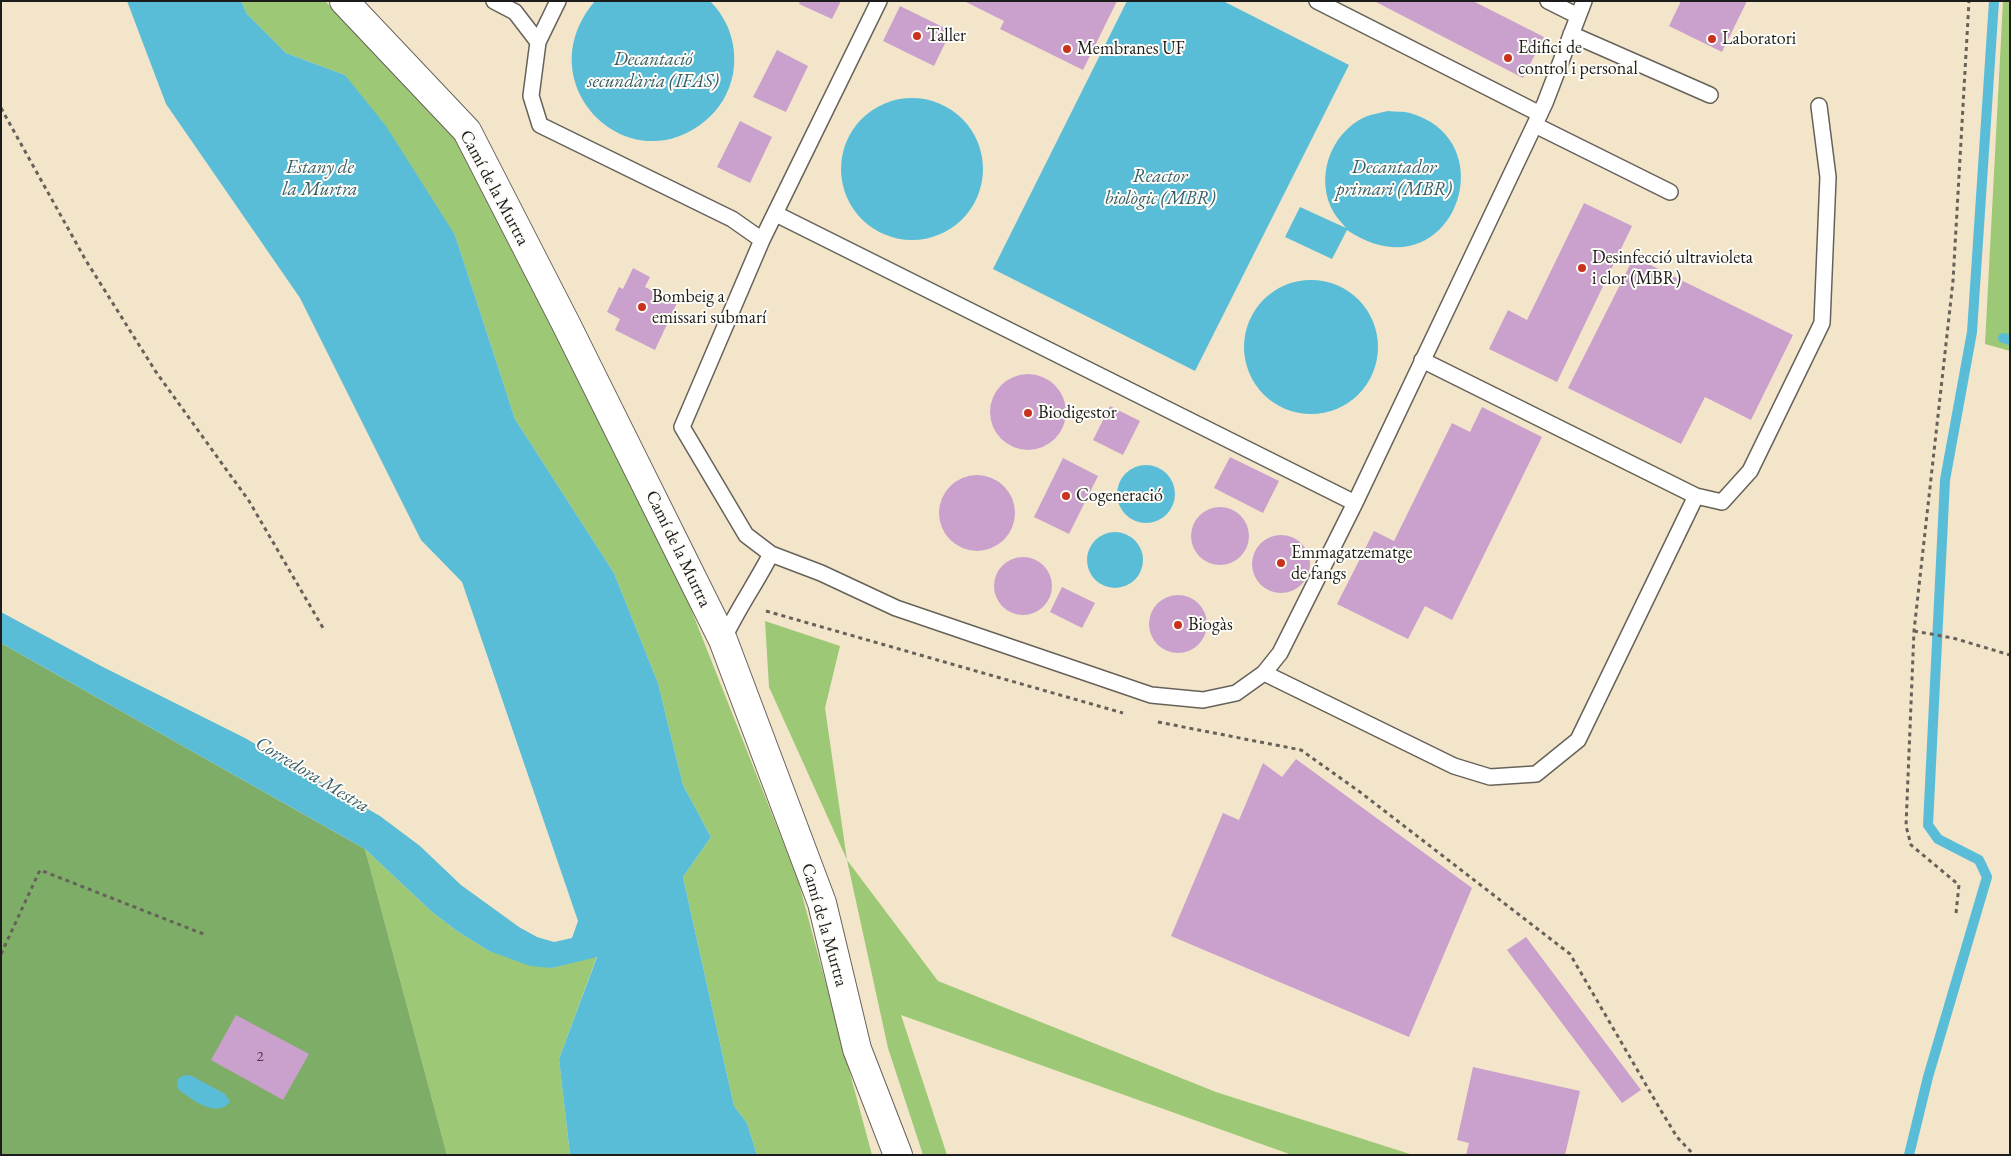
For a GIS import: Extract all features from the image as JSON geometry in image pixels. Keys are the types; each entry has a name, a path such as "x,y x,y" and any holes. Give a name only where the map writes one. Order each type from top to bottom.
{"street":[{"name":"Camí de la Murtra","path":"344,1 467,131 566,324 723,640 822,903 857,1049 898,1155"}],"lane":[{"path":"494,1 515,12 538,42"},
{"path":"558,1 538,42 531,96 540,124 732,219 762,240"},
{"path":"879,1 762,240 682,427 746,535 771,554 821,573 896,608 1151,695 1203,700 1236,693 1264,673 1280,653 1355,503 1538,120 1584,1"},
{"path":"1317,1 1670,192"},
{"path":"1548,1 1578,16"},
{"path":"1571,34 1710,95"},
{"path":"1422,360 1696,496 1722,502 1750,471 1822,323 1828,177 1819,106"},
{"path":"776,214 1355,503"},
{"path":"1264,673 1454,766 1490,777 1536,774 1578,740 1696,496"},
{"path":"723,640 735,615 754,587 771,554"}],"path":[{"path":"1956,913 1959,885 1911,845 1906,826 1914,631 1953,281 1969,1"},
{"path":"1,108 85,259 156,372 249,501 323,628"},
{"path":"735,615 766,611 1124,714"},
{"path":"1914,631 1953,638 2010,654"},
{"path":"1152,720 1301,750 1376,804 1570,954 1664,1116 1677,1137 1694,1155"},
{"path":"1,954 40,870 206,935"}],"green space":[{"path":"241,1 325,1 456,131 687,599 798,880 872,1155 757,1155 747,1123 734,1106 683,877 711,837 683,785 658,683 614,573 515,419 455,235 345,75 286,53 247,14"},
{"path":"2003,1 2010,1 2010,351 1985,344"},
{"path":"765,621 840,646 825,708 847,860 769,687"},
{"path":"1,643 365,849 447,1155 1,1155"},
{"path":"365,849 432,912 457,931 489,951 552,968 597,956 559,1059 570,1155 447,1155"},
{"path":"847,860 938,981 1216,1092 1413,1155 1292,1155 901,1015 947,1155 923,1155 888,1048"}],"water":[{"name":"Estany de la Murtra","path":"127,1 241,1 247,14 286,53 345,75 386,126 455,235 515,419 614,573 658,683 683,785 711,837 683,877 734,1106 747,1123 757,1155 570,1155 559,1059 597,957 552,968 530,966 489,951 457,931 432,912 365,849 1,643 1,612 101,666 245,738 380,816 420,846 461,885 519,927 537,937 554,942 572,938 578,921 462,582 421,540 300,298 166,104"},
{"name":"Decantació secundària (IFAS)","path":"595,1 710,1 717,8 727,25 733,44 733,74 726,94 719,106 705,121 675,138 645,141 618,133 595,116 579,92 572,63 576,32"},
{"name":"Reactor biològic (MBR)","path":"1127,1 1223,1 1349,65 1195,371 993,269"},
{"path":"912,98 926,99 939,103 962,119 978,142 982,155 982,183 978,196 962,219 939,235 926,239 912,240 898,239 885,235 862,219 846,196 842,183 841,169 842,155 846,142 862,119 885,103 898,99"},
{"name":"Decantador primari (MBR)","path":"1388,111 1410,113 1440,129 1457,153 1461,181 1454,208 1438,231 1414,245 1383,246 1347,230 1332,259 1285,237 1300,207 1346,228 1334,213 1328,200 1325,186 1329,158 1335,145 1353,124 1365,117"},
{"path":"1311,280 1336,285 1358,300 1373,322 1378,347 1373,372 1358,394 1336,409 1311,414 1286,409 1264,394 1249,372 1244,347 1249,322 1264,300 1286,285"},
{"path":"1146,465 1162,470 1170,478 1175,494 1170,510 1162,518 1146,523 1130,518 1122,510 1117,494 1122,478 1130,470"},
{"path":"1109,532 1121,532 1131,536 1139,544 1143,560 1139,576 1131,584 1121,588 1109,588 1099,584 1091,576 1087,566 1087,554 1091,544 1099,536"},
{"path":"190,1075 225,1094 230,1102 218,1109 204,1106 190,1098 178,1089 177,1080 182,1076"}],"building":[{"path":"800,1 841,1 832,19 799,4"},
{"name":"Membranes UF","path":"964,1 1117,1 1083,70 1000,29 1004,21"},
{"name":"Edifici de control i personal","path":"1374,1 1473,1 1544,37 1523,78"},
{"name":"Laboratori","path":"1681,1 1747,1 1722,52 1669,26"},
{"name":"Taller","path":"900,6 951,31 934,66 883,41"},
{"path":"777,50 808,66 786,112 753,97"},
{"path":"740,121 772,137 750,183 717,167"},
{"name":"Desinfecció ultravioleta i clor (MBR)","path":"1584,203 1632,226 1557,382 1489,349 1508,310 1527,320"},
{"path":"1634,257 1793,335 1751,420 1705,397 1681,444 1568,388"},
{"name":"Bombeig a emissari submarí","path":"633,268 650,277 645,287 677,303 655,350 615,330 620,319 607,312 619,287 623,289"},
{"name":"Biodigestor","path":"1028,374 1042,377 1055,385 1063,398 1066,412 1063,426 1055,439 1042,447 1028,450 1014,447 1001,439 993,426 990,412 993,398 1001,385 1014,377"},
{"path":"1110,406 1140,421 1123,455 1093,440"},
{"path":"1482,407 1542,437 1452,620 1425,606 1408,639 1337,604 1374,531 1394,541 1452,423 1470,432"},
{"path":"1230,457 1279,481 1263,513 1214,488"},
{"name":"Cogeneració","path":"1063,458 1098,476 1069,534 1034,517"},
{"path":"977,475 991,478 1004,486 1012,499 1015,513 1012,527 1004,540 991,548 977,551 963,548 950,540 942,527 939,513 942,499 950,486 963,478"},
{"name":"Emmagatzematge de fangs","path":"1220,507 1231,509 1244,520 1249,536 1247,547 1236,560 1220,565 1209,563 1196,552 1191,536 1193,525 1204,512"},
{"name":"Emmagatzematge de fangs","path":"1281,535 1292,537 1305,548 1310,564 1308,575 1297,588 1281,593 1270,591 1257,580 1252,564 1254,553 1265,540"},
{"path":"1023,557 1039,562 1047,570 1052,586 1047,602 1039,610 1023,615 1007,610 999,602 994,586 999,570 1007,562"},
{"path":"1062,587 1095,603 1082,628 1050,612"},
{"name":"Biogàs","path":"1178,595 1194,600 1202,608 1207,624 1202,640 1194,648 1178,653 1162,648 1154,640 1149,624 1154,608 1162,600"},
{"path":"1296,759 1472,888 1409,1037 1171,936 1223,813 1239,820 1263,763 1282,777"},
{"path":"1526,937 1641,1090 1622,1103 1507,950"},
{"path":"236,1015 309,1054 283,1100 211,1060"},
{"path":"1473,1067 1580,1091 1565,1155 1466,1155 1469,1143 1457,1140"}],"waterway":[{"path":"1909,1155 1928,1077 1987,877 1979,860 1938,839 1928,825 1945,480 1972,332 1994,1"},
{"path":"2003,338 2010,340"}],"place":[{"name":"Taller","path":"917,36"},
{"name":"Laboratori","path":"1712,39"},
{"name":"Membranes UF","path":"1067,49"},
{"name":"Edifici de control i personal","path":"1508,58"},
{"name":"Desinfecció ultravioleta i clor (MBR)","path":"1582,268"},
{"name":"Bombeig a emissari submarí","path":"642,307"},
{"name":"Biodigestor","path":"1028,413"},
{"name":"Cogeneració","path":"1066,496"},
{"name":"Emmagatzematge de fangs","path":"1281,563"},
{"name":"Biogàs","path":"1178,625"}],"water label":[{"name":"Corredora Mestra","path":"312,775"}]}
